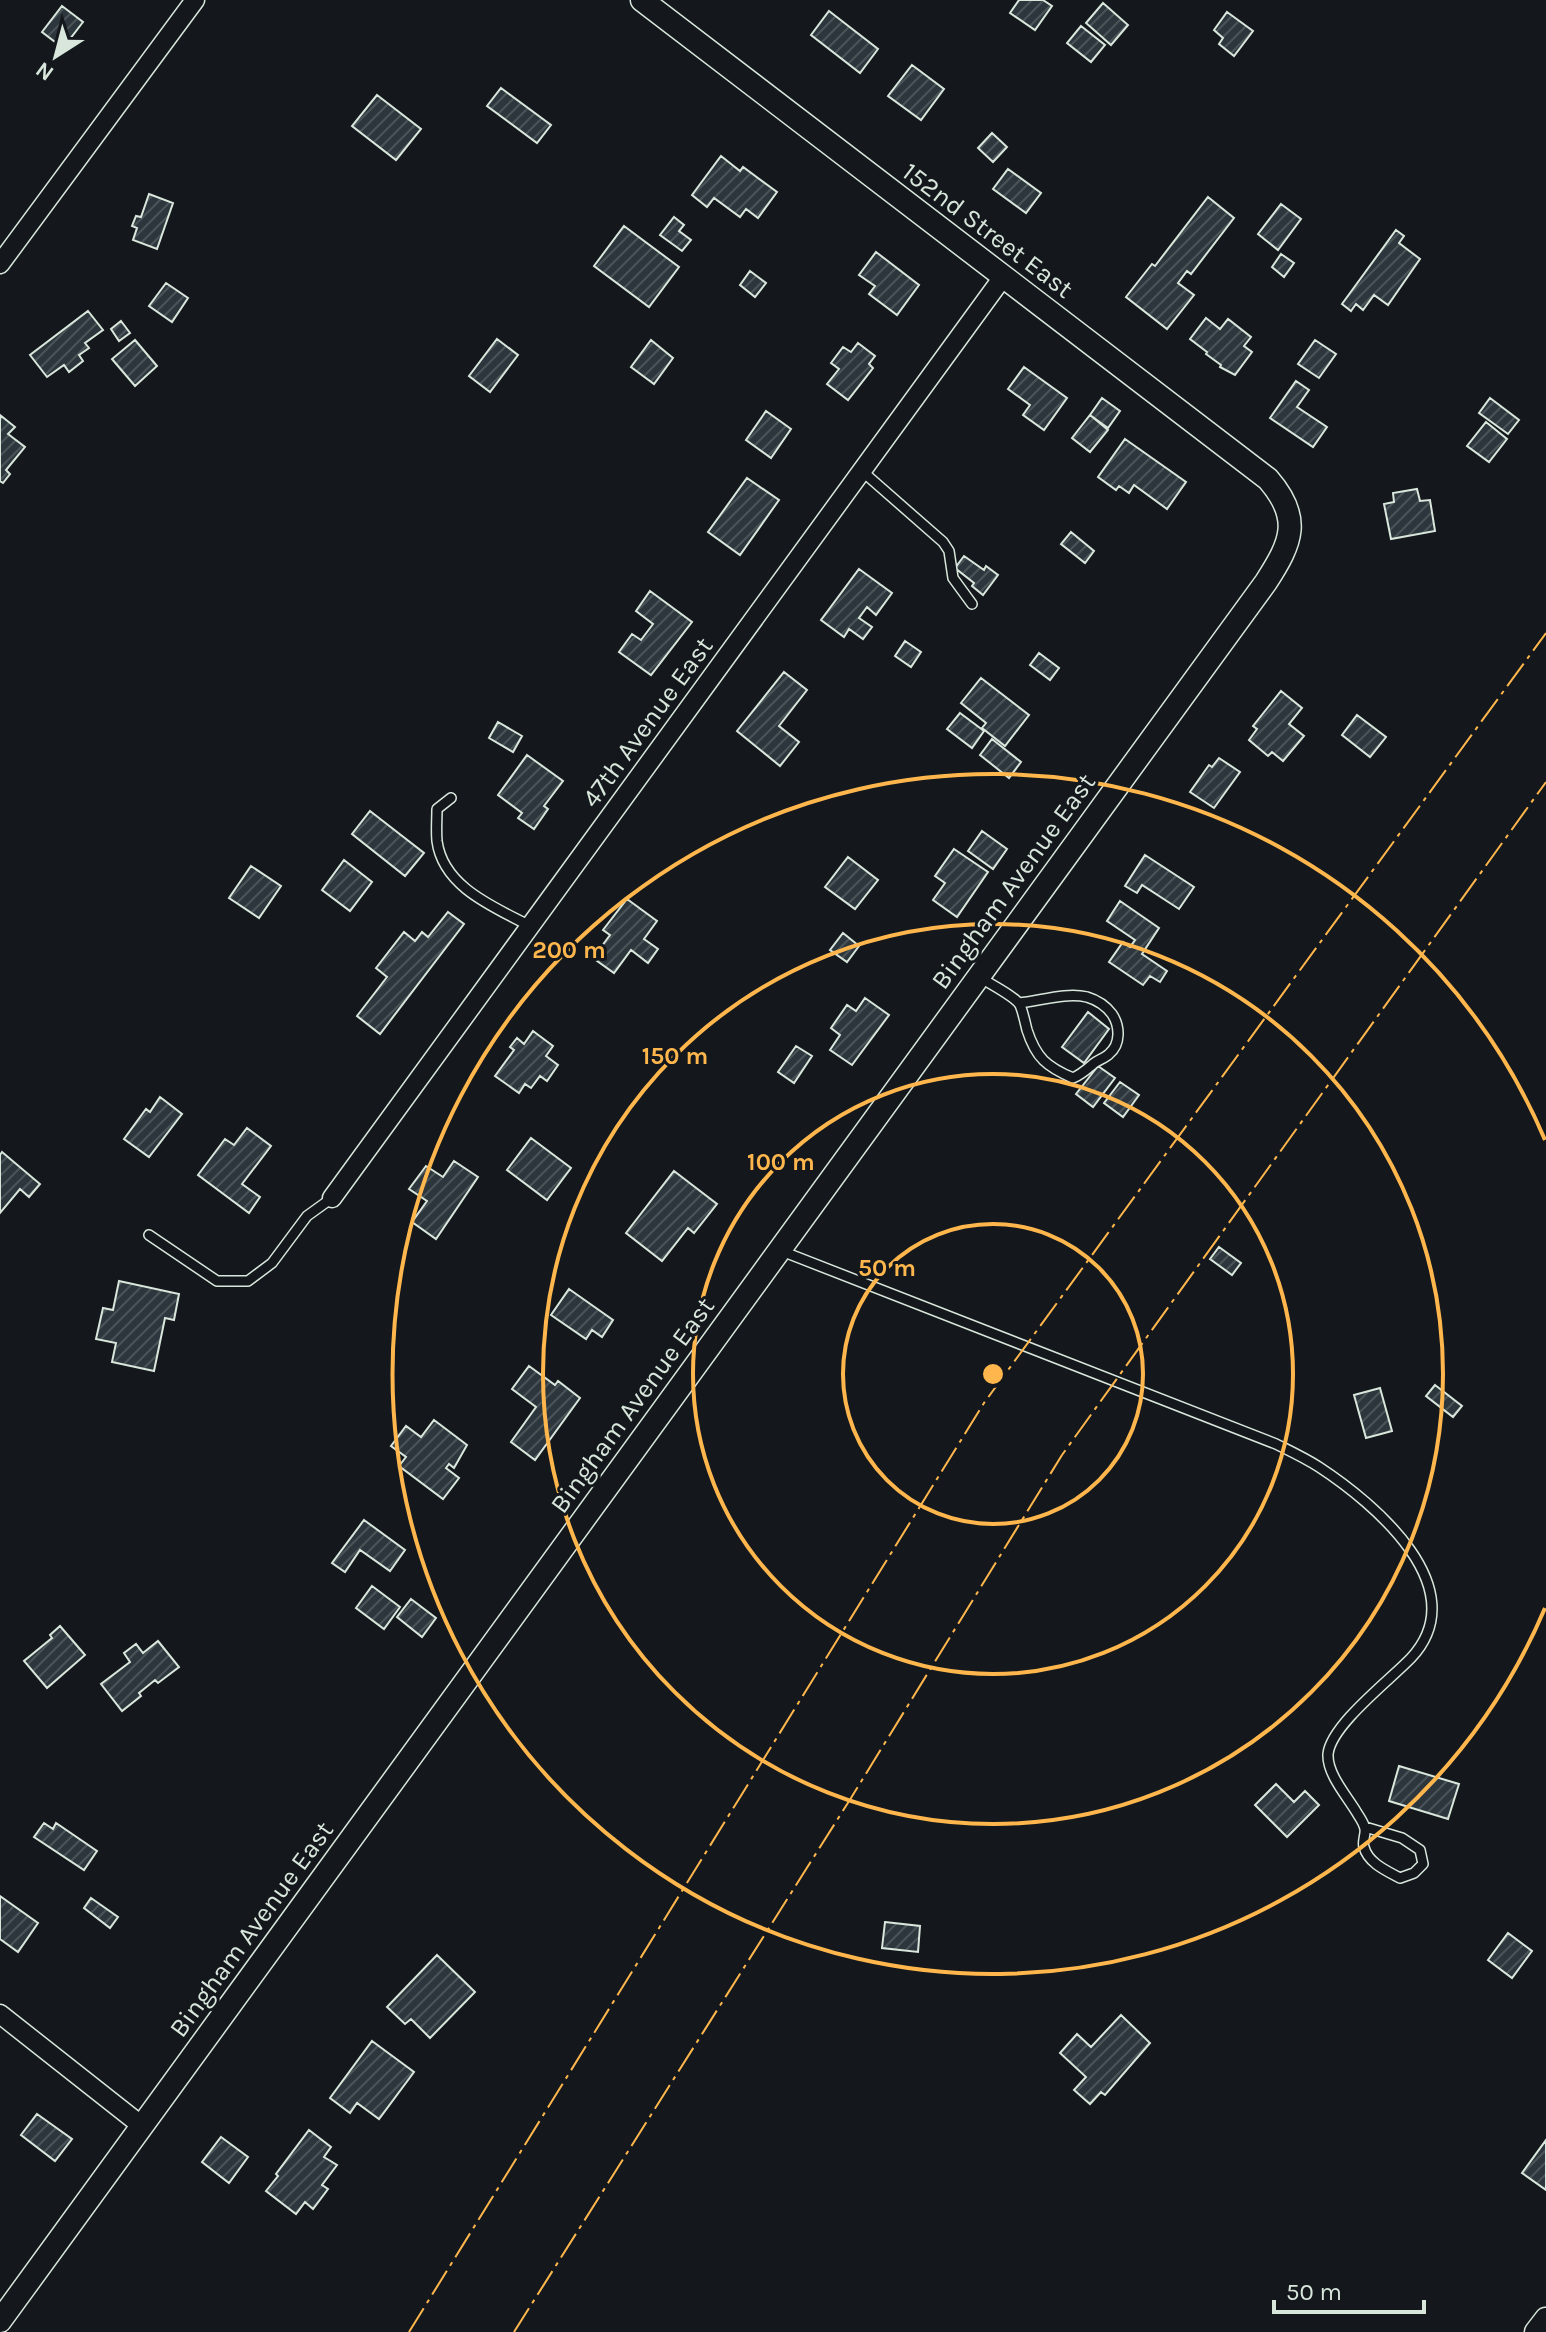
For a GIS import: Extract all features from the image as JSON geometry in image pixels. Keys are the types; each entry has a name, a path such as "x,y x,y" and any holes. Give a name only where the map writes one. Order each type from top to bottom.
{"street":[{"path":"1,259 195,0"},
{"name":"152nd Street East","path":"642,0 1268,479 1281,494 1289,514"},
{"name":"47th Avenue East","path":"332,1198 1003,277"},
{"name":"Bingham Avenue East","path":"0,2321 1266,582 1285,548 1289,514"},
{"path":"0,2014 142,2126"},
{"path":"1536,2332 1546,2319"}],"lane":[{"path":"862,471 943,542 949,551 953,578 972,604"},
{"path":"451,798 437,809 437,842 445,866 463,888 530,926"},
{"path":"978,976 1019,1003 1037,1052 1043,1062 1055,1071 1073,1078 1109,1054 1115,1045 1118,1037 1116,1020 1107,1008 1091,998 1078,995 1019,1003"},
{"path":"149,1235 217,1281 248,1281 272,1263 307,1216 332,1198"},
{"path":"779,1250 1276,1444 1324,1471 1380,1515 1415,1556 1431,1593 1432,1617 1425,1638 1412,1656 1345,1721 1328,1751 1330,1769 1365,1827 1364,1847 1377,1866 1400,1878 1414,1873 1423,1864 1420,1850 1402,1838 1365,1827"}],"building":[{"path":"1019,0 1043,0 1052,6 1035,30 1010,13"},
{"path":"1103,3 1128,25 1111,45 1086,23"},
{"path":"62,6 83,22 63,48 42,32"},
{"path":"829,11 878,49 860,73 811,35"},
{"path":"1227,12 1253,31 1234,56 1219,44 1223,38 1214,30"},
{"path":"1081,26 1105,45 1091,62 1067,43"},
{"path":"912,65 944,89 921,120 888,96"},
{"path":"501,88 551,125 537,143 487,106"},
{"path":"377,95 421,129 396,160 352,126"},
{"path":"992,133 1007,147 993,162 978,148"},
{"path":"721,156 740,171 743,167 777,192 758,218 746,209 740,217 714,198 707,207 692,195"},
{"path":"1008,169 1041,193 1026,213 993,189"},
{"path":"149,194 173,203 157,249 133,240 137,228 132,226 136,216 141,217"},
{"path":"1208,197 1234,218 1191,274 1187,271 1178,283 1194,295 1167,329 1126,297 1152,264 1155,266"},
{"path":"1281,204 1301,219 1278,250 1258,234"},
{"path":"674,217 684,225 679,231 691,240 682,251 660,235"},
{"path":"624,226 679,267 649,307 594,266"},
{"path":"1396,230 1404,236 1399,243 1420,259 1388,305 1374,295 1363,310 1356,304 1351,311 1342,304"},
{"path":"876,252 919,285 897,315 869,294 875,286 859,275"},
{"path":"1281,254 1294,263 1284,277 1272,267"},
{"path":"750,271 766,283 755,297 740,285"},
{"path":"166,283 188,298 172,322 149,306"},
{"path":"88,311 103,330 85,343 89,348 79,355 83,361 69,372 64,365 47,377 30,355"},
{"path":"1206,318 1220,329 1228,319 1251,337 1244,346 1252,352 1235,375 1220,367 1190,339"},
{"path":"121,321 130,333 119,341 111,329"},
{"path":"497,339 518,355 490,392 469,376"},
{"path":"135,340 157,366 135,386 112,359"},
{"path":"651,340 673,358 654,384 631,367"},
{"path":"1315,340 1336,354 1319,378 1298,364"},
{"path":"858,343 875,356 869,364 873,368 848,400 827,384 839,369 831,363 843,347 851,352"},
{"path":"1024,367 1067,398 1044,430 1023,415 1030,405 1008,389"},
{"path":"1296,381 1309,390 1297,407 1327,427 1313,447 1270,418"},
{"path":"1102,398 1120,411 1108,428 1090,415"},
{"path":"1490,398 1519,420 1508,434 1479,413"},
{"path":"766,411 791,429 771,458 746,440"},
{"path":"0,415 15,427 8,434 25,447 6,470 10,474 3,483 0,481"},
{"path":"1090,415 1108,430 1090,452 1072,438"},
{"path":"1486,422 1507,439 1489,462 1467,446"},
{"path":"1125,439 1186,482 1167,509 1134,485 1129,493 1119,486 1116,490 1098,477"},
{"path":"747,478 779,500 740,555 708,532"},
{"path":"1417,489 1420,501 1430,500 1435,531 1391,539 1384,504 1394,502 1393,493"},
{"path":"1071,532 1094,551 1085,563 1061,544"},
{"path":"964,556 984,570 986,566 998,575 983,595 955,568"},
{"path":"859,569 892,593 876,615 867,607 859,618 872,627 863,639 849,629 844,637 821,620"},
{"path":"650,591 692,622 651,675 619,652 632,634 641,640 653,624 636,611"},
{"path":"905,641 921,652 911,667 895,656"},
{"path":"1039,653 1059,668 1050,680 1030,665"},
{"path":"784,672 807,690 779,726 799,742 780,766 737,731"},
{"path":"981,678 1029,715 1005,746 982,728 986,723 961,703"},
{"path":"1281,691 1302,708 1289,724 1304,736 1283,761 1272,752 1268,756 1249,740 1257,729 1253,726"},
{"path":"960,713 984,731 972,748 947,729"},
{"path":"1357,715 1386,737 1370,757 1342,735"},
{"path":"498,722 522,736 513,752 489,738"},
{"path":"992,739 1021,762 1009,778 980,755"},
{"path":"527,755 563,781 544,806 548,809 534,829 518,818 522,813 498,795"},
{"path":"1219,758 1240,772 1214,808 1190,792 1209,765 1212,767"},
{"path":"370,811 424,853 405,876 352,834"},
{"path":"982,831 1007,849 993,869 968,851"},
{"path":"954,849 988,872 957,917 933,900 945,883 935,876"},
{"path":"1145,855 1194,887 1179,909 1142,885 1137,893 1125,886"},
{"path":"848,857 878,880 855,909 825,887"},
{"path":"344,860 372,882 350,911 322,890"},
{"path":"251,866 281,886 259,918 229,898"},
{"path":"627,899 657,921 644,939 658,949 648,963 631,950 614,973 593,958 610,935 603,930"},
{"path":"1120,901 1159,928 1142,954 1167,971 1160,982 1150,976 1143,985 1109,962 1123,942 1130,947 1135,940 1107,921"},
{"path":"448,912 464,924 380,1034 357,1016 387,977 376,968 404,932 415,941 422,932 428,937"},
{"path":"843,933 859,946 847,962 830,950"},
{"path":"865,998 889,1015 852,1065 830,1050 840,1035 831,1028 847,1005 856,1011"},
{"path":"1088,1012 1109,1029 1084,1063 1062,1047"},
{"path":"533,1031 553,1046 546,1056 558,1065 547,1081 540,1076 531,1088 525,1084 519,1093 495,1076 514,1050 510,1047 517,1038 524,1044"},
{"path":"796,1046 812,1056 794,1083 778,1072"},
{"path":"1098,1066 1115,1078 1093,1107 1076,1094"},
{"path":"1120,1082 1139,1095 1123,1117 1104,1103"},
{"path":"160,1097 182,1114 149,1157 124,1139 146,1109 150,1112"},
{"path":"247,1128 271,1146 242,1184 260,1197 249,1213 198,1175 225,1139 234,1145"},
{"path":"531,1138 571,1168 547,1200 507,1170"},
{"path":"2,1152 40,1184 29,1197 20,1189 0,1213 0,1155"},
{"path":"454,1161 478,1177 436,1239 412,1222 427,1201 409,1189 426,1166 443,1177"},
{"path":"674,1171 717,1204 694,1233 688,1228 662,1261 626,1233"},
{"path":"1219,1247 1241,1263 1232,1275 1210,1259"},
{"path":"119,1281 179,1294 174,1320 165,1318 154,1371 112,1362 116,1343 96,1339 103,1308 113,1310"},
{"path":"569,1289 613,1320 602,1337 592,1330 586,1339 551,1315"},
{"path":"529,1366 555,1385 558,1381 580,1398 535,1460 511,1442 536,1407 512,1389"},
{"path":"1435,1385 1462,1406 1453,1417 1426,1396"},
{"path":"1380,1388 1392,1431 1366,1438 1354,1395"},
{"path":"434,1420 467,1445 454,1468 449,1464 446,1468 459,1478 443,1499 399,1466 406,1457 391,1446 406,1426 421,1437"},
{"path":"364,1520 405,1550 390,1571 360,1550 345,1572 332,1563"},
{"path":"372,1586 400,1607 384,1629 356,1608"},
{"path":"411,1599 436,1618 422,1637 397,1617"},
{"path":"60,1626 85,1655 47,1688 24,1661 52,1638 50,1635"},
{"path":"158,1641 179,1667 158,1683 155,1680 122,1711 101,1684 130,1662 124,1653 136,1644 143,1653"},
{"path":"1399,1766 1459,1784 1448,1819 1389,1801"},
{"path":"1276,1784 1294,1802 1305,1791 1319,1805 1287,1837 1255,1805"},
{"path":"44,1823 53,1829 56,1823 97,1851 84,1870 34,1837"},
{"path":"0,1896 38,1923 18,1952 0,1939"},
{"path":"91,1898 118,1917 110,1928 84,1908"},
{"path":"885,1922 920,1926 918,1952 882,1948"},
{"path":"1508,1933 1532,1951 1512,1978 1488,1960"},
{"path":"437,1955 475,1992 430,2038 411,2019 405,2024 387,2007"},
{"path":"1121,2015 1150,2043 1105,2095 1101,2092 1090,2104 1074,2090 1086,2077 1060,2053 1077,2034 1091,2047"},
{"path":"372,2041 414,2072 379,2119 357,2103 350,2113 330,2098"},
{"path":"37,2114 72,2139 55,2161 21,2135"},
{"path":"309,2130 331,2147 324,2157 337,2165 322,2185 328,2189 313,2209 305,2202 296,2214 266,2191"},
{"path":"221,2137 248,2157 229,2183 202,2162"},
{"path":"1546,2140 1546,2190 1522,2173"}],"power":[{"path":"409,2332 984,1403 1546,633"},
{"path":"514,2332 851,1798 1062,1455 1546,782"}]}
